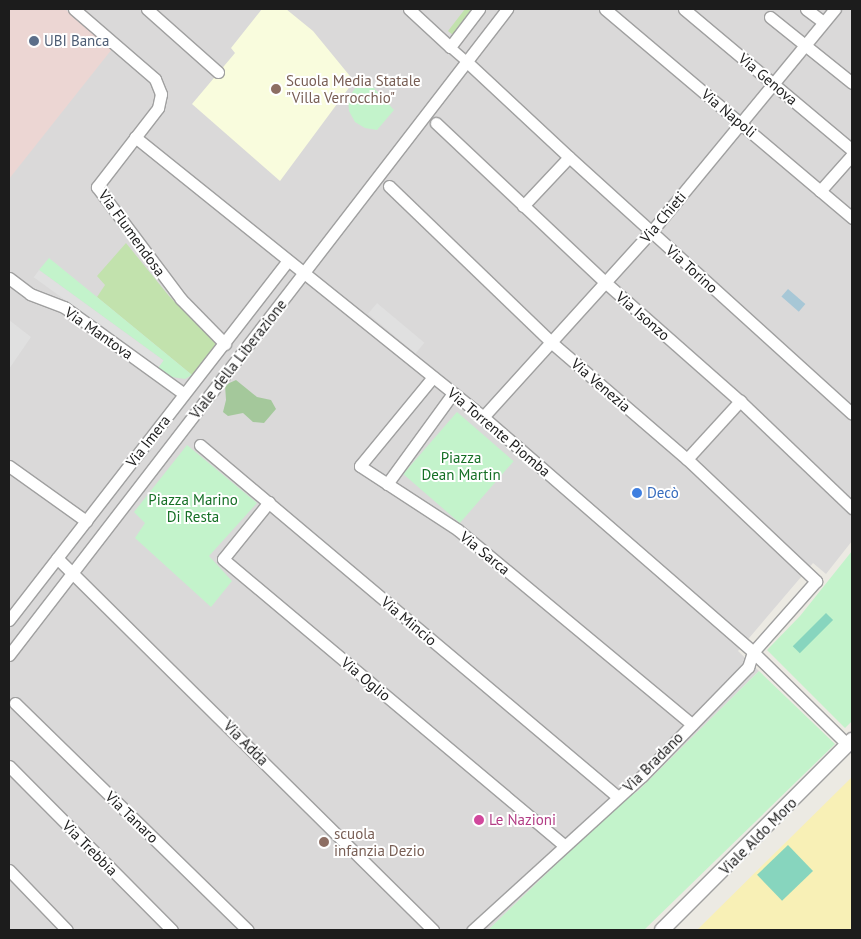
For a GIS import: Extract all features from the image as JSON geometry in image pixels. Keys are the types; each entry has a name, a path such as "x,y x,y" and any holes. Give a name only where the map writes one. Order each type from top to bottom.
{"street":[{"name":"Via Flumendosa","path":"74,9 155,79 159,86 161,102 158,108 97,187 181,299 225,344"},
{"path":"147,9 218,72"},
{"path":"409,9 467,62"},
{"path":"450,47 479,9"},
{"name":"Viale della Liberazione","path":"9,655 507,9"},
{"name":"Via Napoli","path":"605,9 852,218"},
{"name":"Via Genova","path":"684,9 852,150"},
{"path":"806,9 823,22"},
{"name":"Via Chieti","path":"484,418 651,232 834,9"},
{"path":"770,17 852,82"},
{"name":"Via Torino","path":"467,62 568,157 852,414"},
{"name":"Via Isonzo","path":"436,123 606,283 740,401 852,508"},
{"name":"Via Torrente Piomba","path":"135,138 484,418 753,652 850,743"},
{"path":"820,190 852,155"},
{"path":"523,206 568,157"},
{"name":"Via Venezia","path":"389,186 552,343 687,459 816,581"},
{"name":"Via Imera","path":"9,620 225,344 287,261"},
{"name":"Via Mantova","path":"9,278 30,294 64,307 184,394"},
{"name":"Via Sarca","path":"433,377 360,466 458,530 692,724"},
{"path":"387,484 453,393"},
{"path":"687,459 740,401"},
{"name":"Via Mincio","path":"200,445 618,797"},
{"path":"9,466 86,520"},
{"name":"Via Oglio","path":"269,502 223,559 565,846"},
{"name":"Via Adda","path":"57,558 74,572 433,930"},
{"name":"Via Bradano","path":"473,930 642,776 748,667 753,652 816,581"},
{"name":"Via Tanaro","path":"15,703 248,930"},
{"name":"Viale Aldo Moro","path":"662,930 850,743"},
{"name":"Via Trebbia","path":"9,766 172,930"},
{"path":"9,870 67,930"}],"shaded area":[{"path":"9,9 852,9 852,541 826,574 813,563 738,651 759,671 638,791 617,806 488,930 9,930"},
{"path":"9,9 65,9 112,49 9,179"},
{"name":"Scuola Media Statale \"Villa Verrocchio\"","path":"262,9 286,9 313,31 354,81 280,181 192,104 235,53 231,48"},
{"path":"39,270 164,361 158,368 34,277"},
{"path":"377,303 424,343 415,354 368,314"},
{"path":"9,320 31,337 9,369"}],"green space":[{"path":"465,9 475,9 454,36 448,31"},
{"path":"363,76 394,110 377,130 365,128 355,122 349,111 348,99"},
{"path":"126,243 169,296 216,344 192,375 97,297 105,285 97,276"},
{"path":"49,258 192,375 185,379 172,377 158,368 163,360 39,270"},
{"path":"236,380 257,397 271,400 276,409 264,423 253,422 243,413 228,416 223,412 226,400 225,385"},
{"name":"Piazza Dean Martin","path":"457,412 514,461 460,523 403,474"},
{"name":"Piazza Marino Di Resta","path":"187,445 257,503 209,556 232,581 211,607 135,538 145,523 134,512"},
{"path":"852,551 852,721 845,728 767,650 800,616"},
{"path":"826,613 833,620 800,653 793,646"},
{"path":"759,671 835,744 644,930 488,930 617,806 638,791"},
{"path":"788,845 813,871 782,901 757,875"}],"sand":[{"path":"852,777 852,930 697,930"}],"water":[{"path":"788,289 805,304 799,312 781,297"}],"place":[{"name":"UBI Banca","path":"34,41"},
{"name":"Scuola Media Statale \"Villa Verrocchio\"","path":"276,89"},
{"name":"Decò","path":"637,493"},
{"name":"Le Nazioni","path":"479,820"},
{"name":"scuola infanzia Dezio","path":"324,842"}]}
